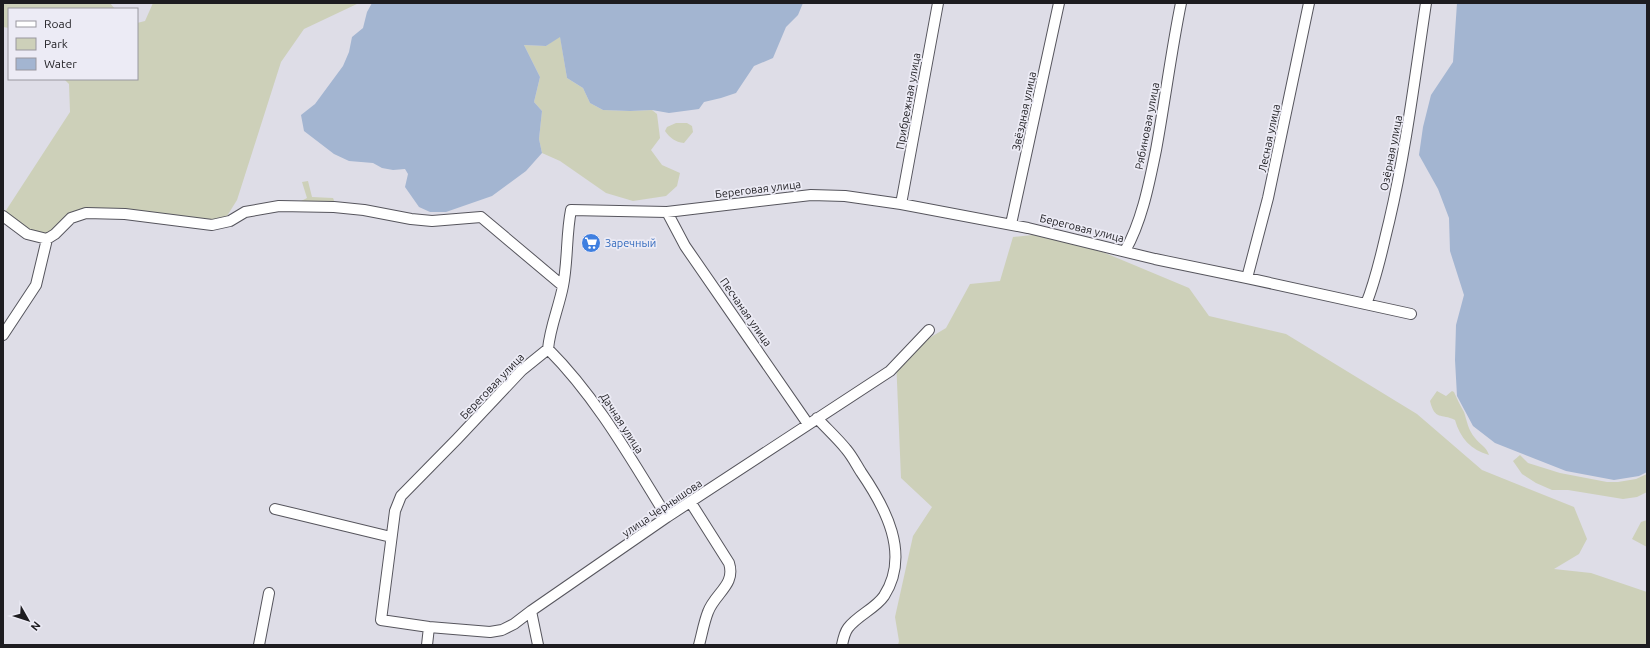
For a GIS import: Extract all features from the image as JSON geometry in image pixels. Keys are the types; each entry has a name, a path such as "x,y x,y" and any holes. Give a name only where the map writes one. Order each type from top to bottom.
{"street":[{"name":"Прибрежная улица","path":"901,204 938,3"},
{"name":"Звёздная улица","path":"1011,224 1059,3"},
{"name":"Рябиновая улица","path":"1125,251 1132,240 1148,186 1181,3"},
{"name":"Лесная улица","path":"1247,278 1270,190 1309,3"},
{"name":"Озёрная улица","path":"1366,304 1375,281 1399,178 1415,85 1426,3"},
{"name":"Береговая улица","path":"381,620 395,510 401,496 458,439 522,370 548,348 549,338 563,286 566,267 568,224 571,210 667,212 811,195 845,196 901,204 1011,224 1155,259 1411,314"},
{"path":"3,216 27,234 47,239 56,234 71,218 86,213 125,214 212,225 230,221 245,212 279,206 334,207 364,210 411,219 432,221 481,217 563,286"},
{"name":"Песчаная улица","path":"667,212 685,246 812,421 846,449 875,493 885,512 892,532 896,553 892,579 884,596 875,606 848,628 842,645"},
{"path":"3,335 36,285 47,239"},
{"name":"улица Чернышова","path":"381,620 430,627 490,632 502,630 514,624 812,421 890,371 929,330"},
{"name":"Дачная улица","path":"548,348 586,392 668,518"},
{"path":"691,503 729,563 731,570 731,577 725,587 712,602 699,645"},
{"path":"275,509 391,537"},
{"path":"259,645 268,593"},
{"path":"531,611 538,645"},
{"path":"427,645 430,627"}],"green space":[{"path":"3,3 110,3 114,8 8,8 8,28 3,27"},
{"path":"153,3 359,3 304,29 281,62 237,200 222,224 87,213 55,234 27,234 3,215 70,112 69,84 65,80 138,80 138,23 145,21"},
{"path":"560,36 567,78 583,88 590,103 603,110 652,110 657,114 660,138 651,150 662,165 680,173 677,186 666,196 633,201 606,193 560,161 542,153 539,139 542,111 534,102 540,77 524,45 546,46"},
{"path":"676,123 687,123 692,126 693,132 684,143 673,139 665,131 667,127"},
{"path":"308,181 312,197 333,198 335,203 295,204 307,198 302,182"},
{"path":"1042,234 1098,250 1189,288 1209,316 1286,334 1417,414 1482,470 1574,507 1587,539 1579,554 1554,569 1591,573 1647,592 1647,645 898,645 899,641 895,617 913,536 932,507 901,478 896,358 946,328 970,284 1000,281 1013,237"},
{"path":"1437,391 1446,396 1452,391 1454,392 1464,412 1471,432 1489,455 1477,450 1463,438 1455,420 1436,414 1430,401"},
{"path":"1520,455 1528,463 1560,473 1607,482 1636,479 1647,474 1647,492 1637,497 1623,499 1568,490 1552,490 1536,483 1522,474 1513,461"},
{"path":"1647,520 1647,547 1632,539 1641,522"}],"water":[{"path":"372,3 803,3 798,15 786,27 773,58 754,66 736,93 704,102 699,109 669,113 652,110 603,110 590,103 583,88 567,78 560,37 546,46 524,45 540,77 534,102 542,111 539,139 542,153 526,171 492,196 446,212 430,212 419,207 405,187 408,174 405,169 393,170 382,168 373,163 349,161 334,154 304,131 301,115 315,104 343,66 349,52 352,37 363,28 367,12"},
{"path":"1457,3 1647,3 1647,472 1639,476 1614,480 1566,471 1495,443 1473,426 1457,396 1455,360 1456,325 1464,295 1450,251 1449,218 1438,189 1419,155 1423,127 1431,95 1453,62"}],"place":[{"name":"Заречный","path":"591,243"}]}
